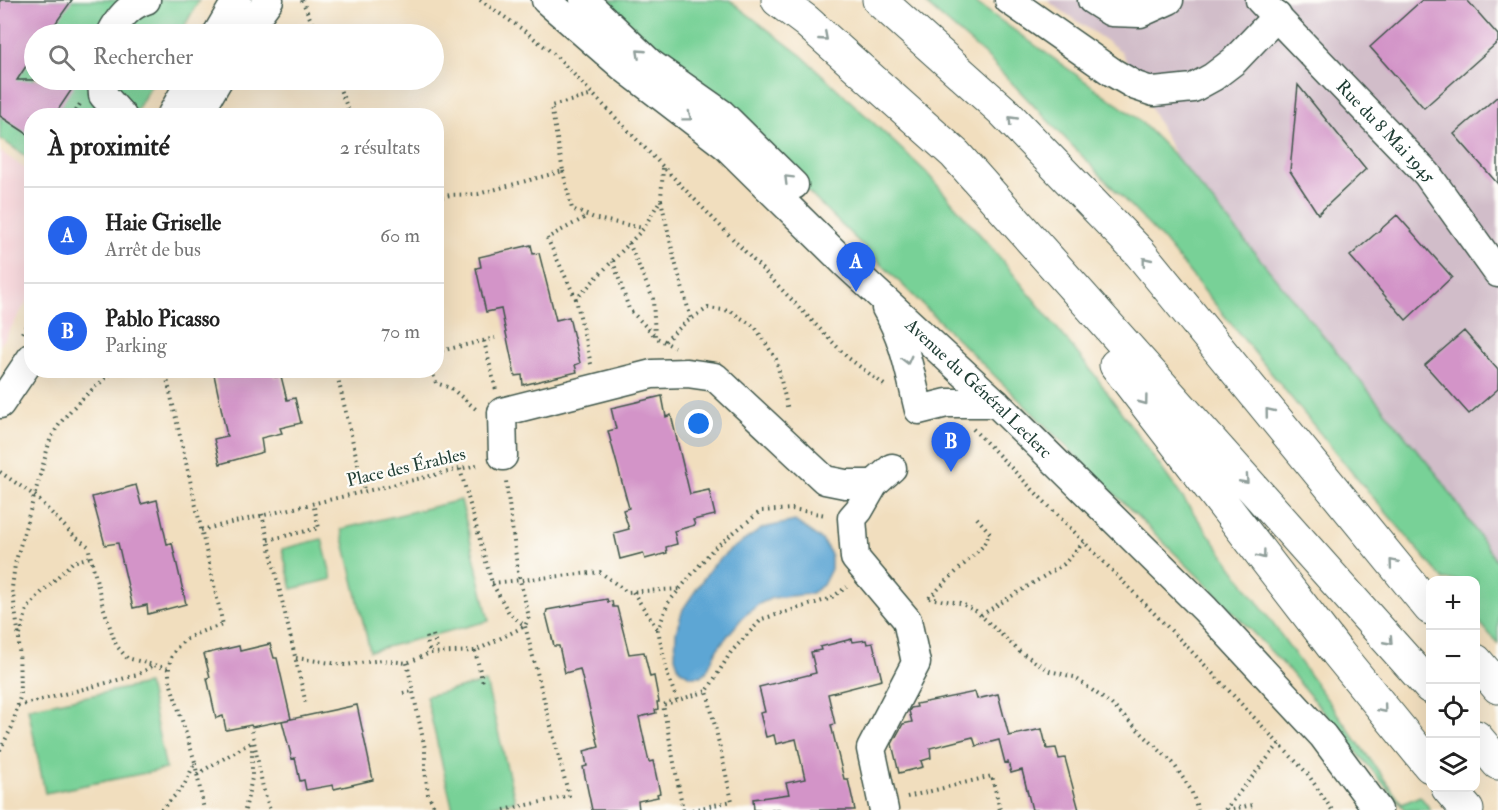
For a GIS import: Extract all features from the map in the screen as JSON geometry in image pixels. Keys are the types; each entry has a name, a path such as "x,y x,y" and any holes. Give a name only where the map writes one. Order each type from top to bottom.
{"highway":[{"path":"778,0 821,35 955,154 1428,684"},
{"path":"879,0 1003,111 1140,253 1426,602"},
{"path":"955,154 1337,652 1426,760"},
{"path":"1480,666 1498,687"},
{"path":"1480,743 1498,763"},
{"path":"1451,792 1467,810"}],"street":[{"path":"116,24 139,3 146,0"},
{"path":"223,24 237,0"},
{"path":"251,24 269,0"},
{"name":"Avenue du Général Leclerc","path":"546,0 623,67 726,146 996,403 1236,643 1323,736 1377,810"},
{"path":"584,0 651,64 722,114 1219,604 1310,697 1396,810"},
{"path":"1009,0 1112,72 1136,86 1154,92 1193,88 1213,77 1234,60 1268,8"},
{"path":"1092,0 1111,12 1140,13 1169,0"},
{"name":"Rue du 8 Mai 1945","path":"1268,8 1427,174 1498,273"},
{"path":"103,90 103,95 115,108"},
{"path":"175,108 185,90"},
{"path":"202,108 212,90"},
{"path":"874,288 896,324 907,356 919,410 947,403 996,403"},
{"path":"0,404 24,369"},
{"path":"503,456 502,412 652,374 687,373 715,377 825,480 845,484 883,476 852,518 855,558 908,620 916,663 871,749 883,806"}],"path":[{"path":"302,0 313,24"},
{"path":"480,0 554,54 848,357 889,388"},
{"path":"340,90 348,108"},
{"path":"594,95 551,106 572,209 597,219 643,228"},
{"path":"663,167 661,199 691,319"},
{"path":"444,196 478,194 563,171"},
{"path":"576,300 643,228 661,199"},
{"path":"588,216 547,238 576,300 596,388"},
{"path":"629,243 653,299 655,337"},
{"path":"613,261 629,309 655,337 666,341 679,351 687,373"},
{"path":"666,341 691,319 708,308 730,310 755,327 776,359 790,417 788,446"},
{"path":"444,350 495,338"},
{"path":"434,378 436,383 451,388 482,413 502,412 483,341"},
{"path":"0,750 12,727 18,706 19,638 12,588 15,564 34,496 50,440 59,422 106,378"},
{"path":"167,378 223,625 198,632 184,641 174,654 169,669 172,687 195,762 204,810"},
{"path":"338,378 364,490"},
{"path":"947,403 1279,744 1307,774 1332,810"},
{"path":"503,456 518,572 529,616 525,626 569,796 504,810"},
{"name":"Place des Érables","path":"201,530 364,490 484,464 503,456"},
{"path":"460,469 492,583 508,613 525,626"},
{"path":"0,473 34,496 74,536 88,546 102,603 116,645 127,658 169,669"},
{"path":"268,540 319,528 313,502"},
{"path":"658,630 668,603 713,549 761,511 792,509 825,516 859,510"},
{"path":"262,514 306,704"},
{"path":"908,620 983,546 990,533 975,517"},
{"path":"981,615 1064,564 1084,542"},
{"path":"19,638 27,609 73,562 91,557"},
{"path":"492,583 520,582 600,572 627,592 680,589"},
{"path":"682,810 663,705 707,691 731,652 762,619 830,599 868,574"},
{"path":"633,592 658,630 668,676 677,700"},
{"path":"929,598 960,603 981,615 1019,651 1050,671 1074,677 1111,704 1173,763 1191,790 1197,810"},
{"path":"296,658 345,665 383,660 407,663 430,653 476,651 525,626"},
{"path":"433,635 438,652"},
{"path":"426,637 430,653"},
{"path":"476,651 483,683"},
{"path":"407,663 425,749 425,770 429,794 436,810"},
{"path":"18,706 137,675 154,665"},
{"path":"404,693 412,691"},
{"path":"692,810 732,801 707,691"},
{"path":"244,810 252,778 252,731 263,788 270,810"},
{"path":"197,774 252,742"},
{"path":"1226,810 1279,744"},
{"path":"160,810 184,786 195,762"},
{"path":"883,806 992,776 1000,810"},
{"path":"1226,810 1253,805"}],"shaded area":[{"path":"1046,0 1498,0 1498,582 1176,157 1121,51"},
{"path":"0,151 24,168 24,306 0,346"}],"green space":[{"path":"0,0 199,0 186,24 24,24 24,90 148,90 138,108 24,108 24,155 0,138"},
{"path":"604,0 729,0 802,56 926,172 1002,260 1094,374 1402,804 1420,796 1431,810 1405,810 1288,669 1206,584 723,108"},
{"path":"934,0 972,0 1138,119 1176,157 1440,478 1498,564 1498,644 1480,623 1480,576 1441,576 1354,475 1163,240 984,54 927,5"},
{"path":"461,500 489,621 370,651 341,529"},
{"path":"322,539 332,579 292,589 282,549"},
{"path":"486,682 515,801 475,810 453,810 426,696"},
{"path":"148,684 166,769 45,793 28,708"}],"water":[{"path":"795,521 822,540 831,554 831,569 823,585 810,594 772,598 759,604 743,617 729,634 718,648 706,672 701,676 690,676 679,669 675,657 676,632 683,609 712,566 730,550 763,528"}],"building":[{"path":"0,0 72,0 55,24 24,24 24,69 17,80 24,80 24,90 71,90 59,108 24,108 24,132 0,116"},
{"path":"1422,0 1467,0 1498,35 1498,42 1424,108 1370,47"},
{"path":"1298,85 1366,169 1318,214 1290,171"},
{"path":"1498,96 1498,184 1454,134"},
{"path":"1397,215 1452,277 1406,320 1350,256"},
{"path":"531,245 533,254 539,253 556,320 569,317 580,363 575,365 577,372 523,385 522,375 515,376 501,309 486,312 476,268 481,267 479,257"},
{"path":"1464,331 1498,370 1498,389 1469,414 1425,365"},
{"path":"215,378 282,378 287,400 295,398 301,423 280,428 282,433 261,438 263,452 220,464 214,439 227,436"},
{"path":"662,396 666,417 671,415 690,494 709,490 715,515 693,520 695,525 674,531 677,544 666,547 667,553 645,559 643,553 620,559 614,533 629,529 623,510 629,508 608,431 616,429 611,408"},
{"path":"136,485 141,504 157,500 167,544 172,543 186,604 148,614 147,605 133,608 118,543 105,545 92,497"},
{"path":"607,599 608,602 612,601 613,607 617,607 629,654 644,652 650,677 654,676 659,702 657,702 656,713 639,717 649,762 653,761 660,793 657,794 658,797 638,801 639,810 592,810 583,767 587,766 584,751 599,747 580,669 565,673 559,646 554,646 546,614 547,610"},
{"path":"852,639 853,642 866,640 867,644 873,643 882,680 828,694 835,724 831,725 844,779 848,779 855,810 754,810 753,799 789,794 786,783 805,779 796,739 776,744 774,735 766,737 760,713 765,712 759,687 816,673 811,652 821,650 820,647"},
{"path":"270,644 274,658 277,658 291,719 226,730 223,716 216,718 204,654 239,646 240,651"},
{"path":"975,692 977,699 998,694 1009,736 1042,729 1047,749 1056,748 1059,759 1065,758 1079,810 1032,810 1022,770 1011,773 1008,762 1005,763 999,740 976,746 973,737 930,748 931,758 921,761 923,767 899,773 892,744 903,724 912,722 909,711 911,708 917,707 916,704"},
{"path":"357,705 373,780 334,789 333,785 306,790 304,780 300,781 295,758 292,759 282,721"}],"place":[{"name":"Haie Griselle","path":"856,292"},
{"name":"Pablo Picasso","path":"951,472"}]}
